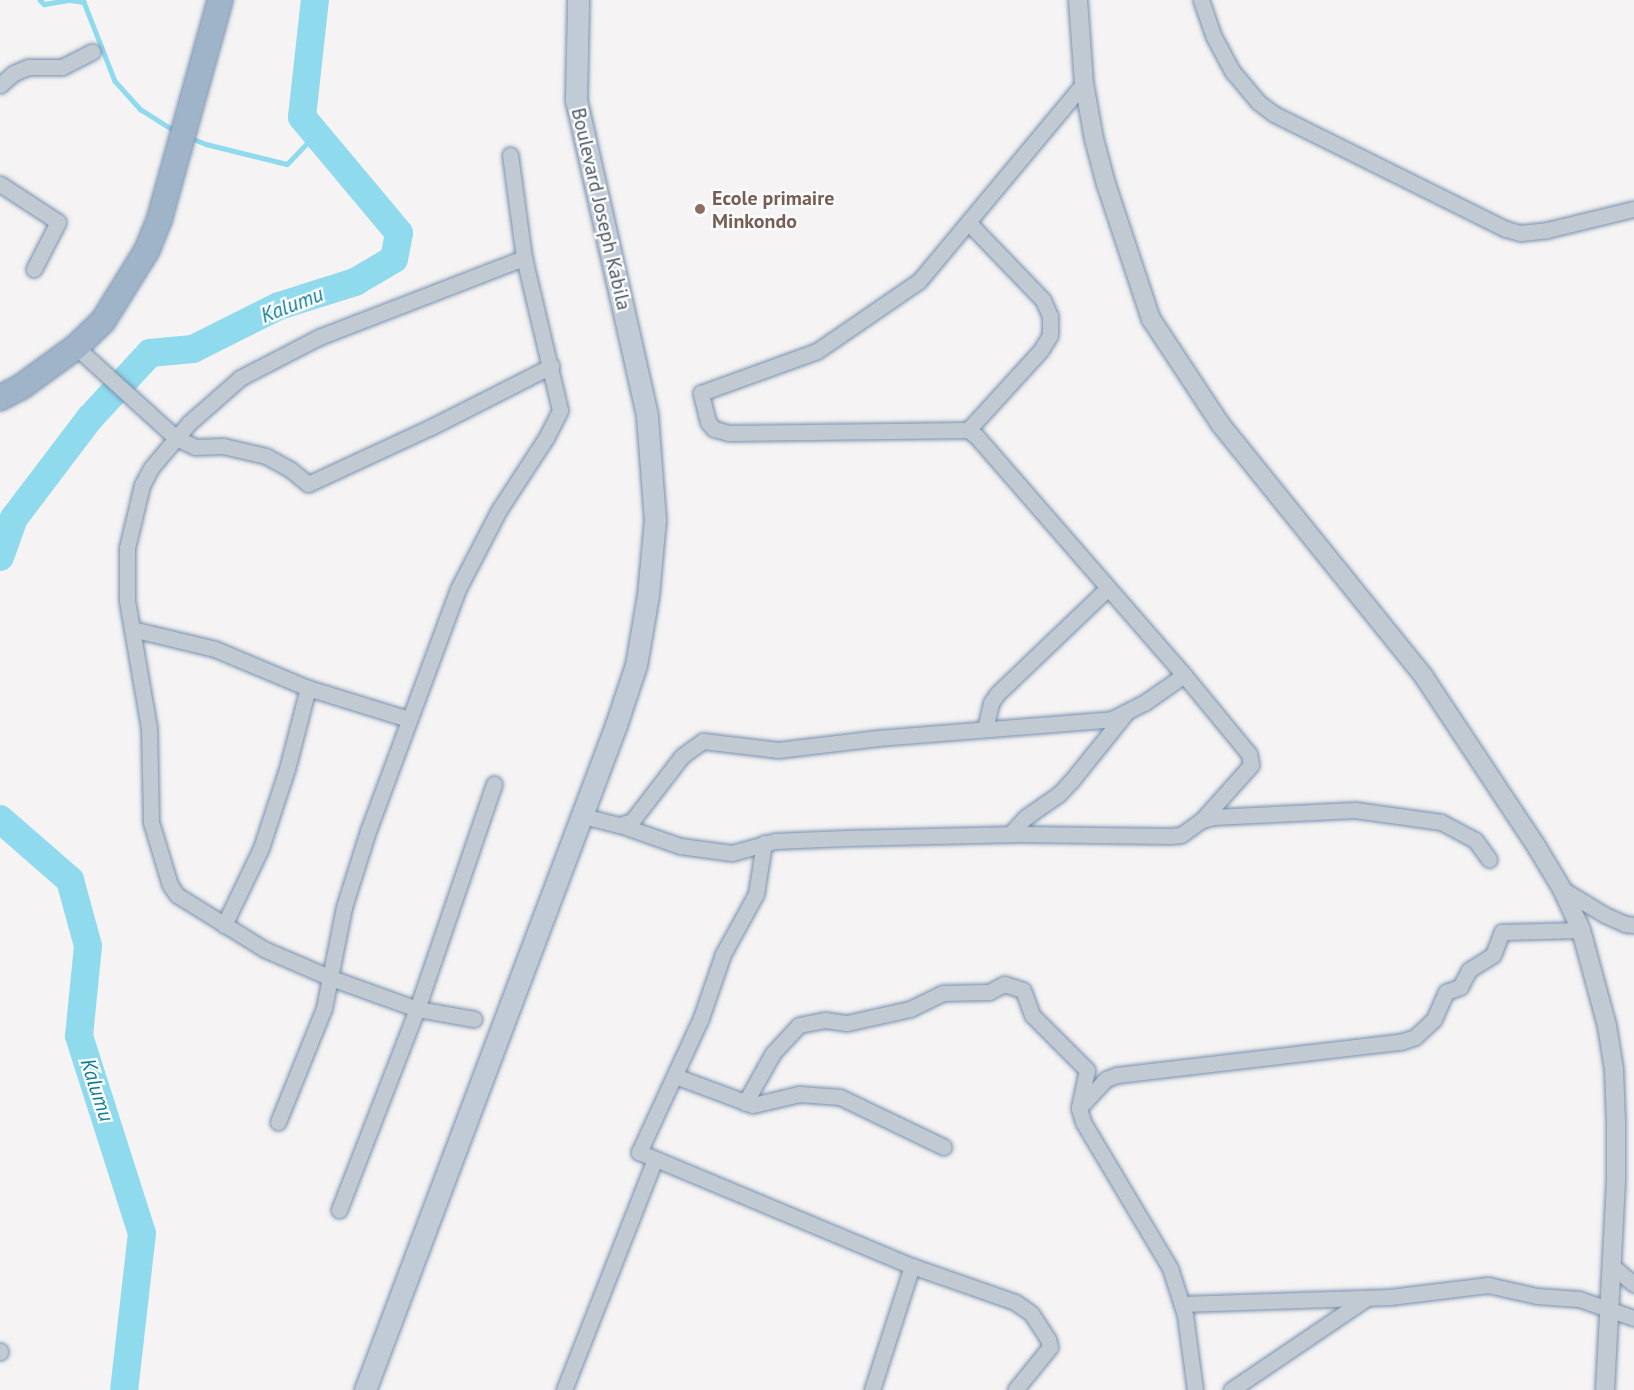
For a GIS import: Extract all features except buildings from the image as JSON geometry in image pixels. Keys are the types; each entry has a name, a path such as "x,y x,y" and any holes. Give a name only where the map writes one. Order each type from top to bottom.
{"highway":[{"path":"0,398 21,387 76,347 103,321 147,250 160,217 220,0"}],"main road":[{"name":"Boulevard Joseph Kabila","path":"365,1390 583,816 636,665 648,595 655,520 647,415 576,99 578,0"}],"street":[{"path":"1078,0 1084,83 1106,184 1144,301 1159,334 1221,424 1424,677 1488,769 1562,889 1581,930 1607,1026 1614,1069 1616,1181 1605,1390"},
{"path":"1201,0 1214,37 1233,72 1258,102 1274,114 1506,229 1520,233 1547,230 1634,209"},
{"path":"0,85 14,73 28,67 62,67 92,52"},
{"path":"583,816 620,825 680,846 732,854 764,843 1010,834 1170,836 1181,835 1202,820 1251,765 1251,759 1185,675 976,436 968,430 729,433 714,429 708,422 701,393 831,344 919,281 1084,83"},
{"path":"278,1122 324,1008 344,907 408,719 469,564 499,510 546,438 560,410 524,258 510,155"},
{"path":"0,184 58,222 34,269"},
{"path":"968,222 1043,300 1048,307 1050,326 1050,335 1041,350 968,430"},
{"path":"474,1019 417,1009 331,978 264,949 177,895 170,885 151,822 149,728 127,600 127,569 132,518 142,485 151,468 210,402 240,378 279,355 385,310 524,258"},
{"path":"76,347 110,381 176,438 195,447 223,446 266,456 291,470 304,482 312,483 431,427 551,366"},
{"path":"985,729 991,703 997,694 1108,588"},
{"path":"132,629 215,649 308,688 408,719"},
{"path":"620,825 632,821 682,756 703,741 778,750 1112,719 1125,714 1185,675"},
{"path":"224,926 261,848 287,769 308,688"},
{"path":"1010,834 1026,817 1058,795 1125,714"},
{"path":"339,1210 417,1009 494,784"},
{"path":"1202,820 1214,817 1355,810 1441,822 1476,840 1489,859"},
{"path":"764,843 756,894 720,960 701,1018 639,1152 912,1266 1015,1302 1031,1313 1048,1339 1050,1347 1015,1390"},
{"path":"1562,889 1605,915 1625,924 1634,925"},
{"path":"1079,1108 1106,1079 1117,1075 1400,1042 1426,1030 1446,992 1460,987 1468,970 1489,959 1502,932 1581,930"},
{"path":"745,1103 773,1053 799,1025 818,1021 847,1023 910,1009 943,993 988,992 1004,984 1023,990 1032,1015 1087,1070 1106,1079"},
{"path":"1087,1070 1079,1108 1083,1122 1164,1257 1182,1304 1196,1390"},
{"path":"675,1076 745,1103 760,1105 799,1094 840,1097 944,1147"},
{"path":"564,1390 655,1159"},
{"path":"1611,1265 1634,1284"},
{"path":"872,1390 912,1266"},
{"path":"1182,1304 1367,1298 1488,1285 1537,1296 1579,1299 1609,1307 1634,1318"},
{"path":"1231,1390 1367,1298"}],"waterway":[{"path":"40,0 44,4 70,0 84,2 115,81 140,109 175,131"},
{"name":"Kalumu","path":"0,557 14,518 90,418 150,353 193,349 279,306 355,282 394,259 399,233 302,117 315,0"},
{"path":"188,137 206,144 287,164 316,134"},
{"name":"Kalumu","path":"0,819 70,880 88,946 79,1036 142,1233 124,1390"}],"place":[{"name":"Ecole primaire Minkondo","path":"700,209"}]}
